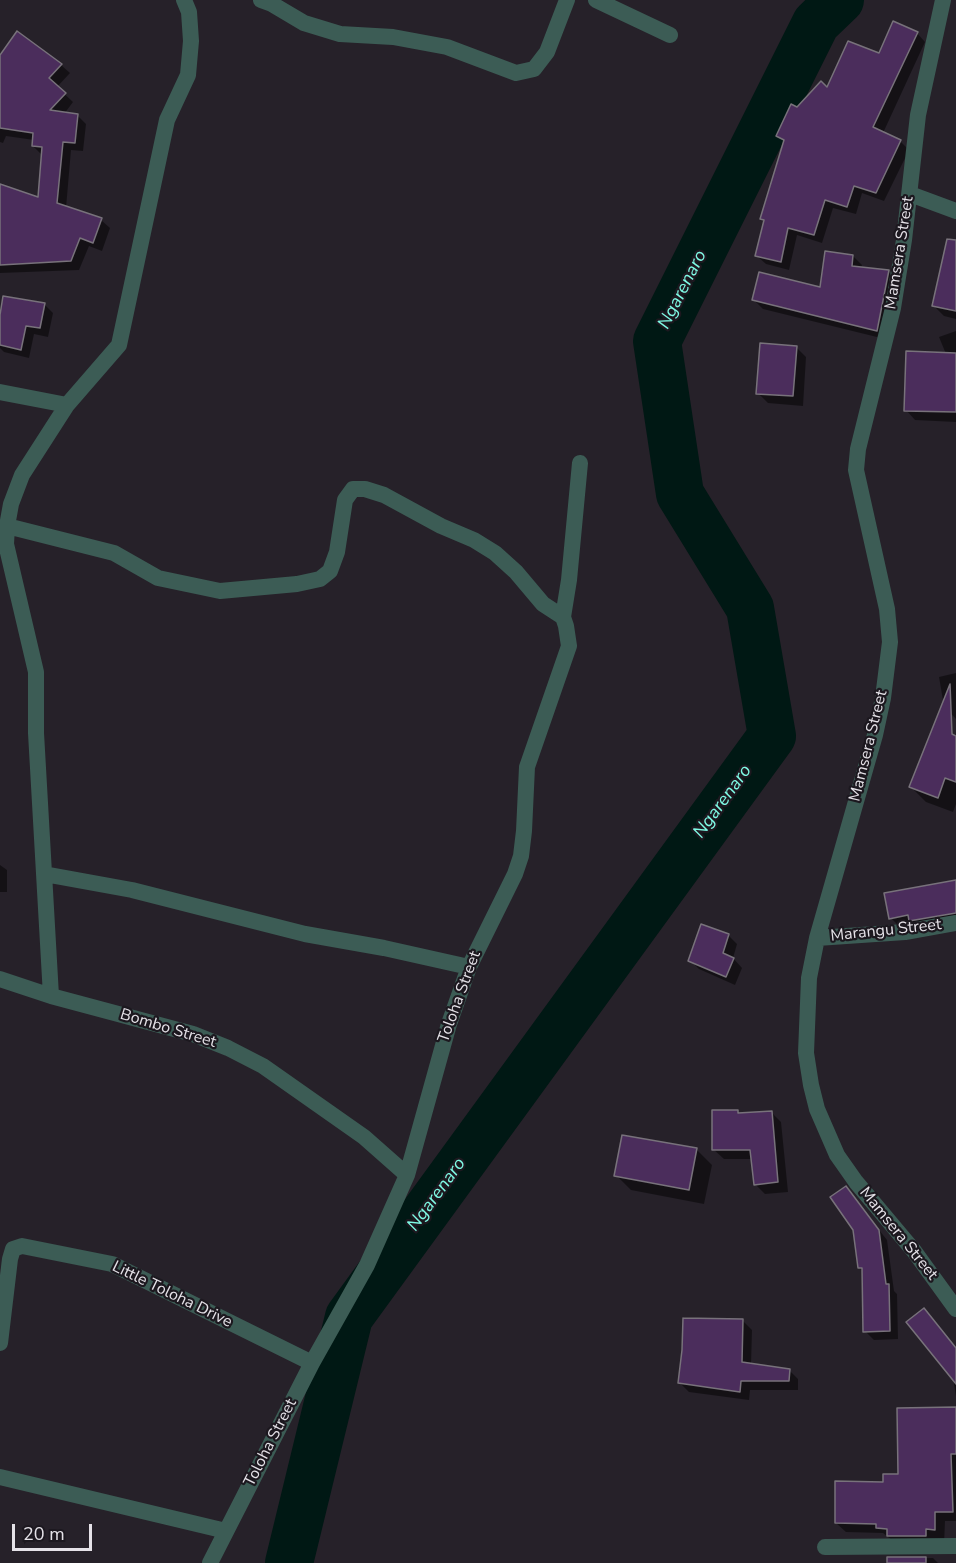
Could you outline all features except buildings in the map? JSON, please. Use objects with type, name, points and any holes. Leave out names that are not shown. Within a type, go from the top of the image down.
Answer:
[{"type":"street","points":[[51,996],[36,733],[36,672],[6,544],[7,526],[11,504],[21,475],[67,405],[119,345],[167,120],[188,75],[191,41],[189,12],[184,0]]},
{"type":"street","points":[[261,0],[272,3],[304,23],[340,34],[393,38],[447,47],[516,73],[534,69],[547,52],[567,0]]},
{"type":"street","points":[[596,0],[670,35]]},
{"type":"street","name":"Mamsera Street","points":[[943,0],[918,115],[910,194],[893,308],[866,413],[856,471],[886,609],[890,642],[884,698],[816,938],[809,978],[806,1053],[817,1108],[837,1155],[855,1182],[914,1251],[956,1309]]},
{"type":"street","points":[[910,194],[956,211]]},
{"type":"street","points":[[0,392],[67,405]]},
{"type":"street","name":"Toloha Street","points":[[210,1563],[312,1362],[367,1265],[407,1175],[449,1024],[469,967],[515,874],[520,856],[527,767],[569,646],[564,617],[580,463]]},
{"type":"street","points":[[7,526],[114,552],[158,578],[220,591],[297,584],[320,579],[330,571],[338,552],[345,500],[353,489],[365,489],[384,495],[495,553],[516,572],[543,604],[564,617]]},
{"type":"street","points":[[44,874],[132,890],[305,934],[384,948],[469,967]]},
{"type":"street","name":"Marangu Street","points":[[816,938],[896,933],[956,922]]},
{"type":"street","name":"Bombo Street","points":[[0,979],[51,996],[194,1034],[228,1048],[263,1066],[364,1137],[407,1175]]},
{"type":"street","name":"Little Toloha Drive","points":[[0,1343],[10,1259],[13,1249],[22,1246],[112,1264],[312,1362]]},
{"type":"street","points":[[0,1477],[226,1531]]},
{"type":"street","points":[[825,1547],[956,1546]]},
{"type":"waterway","name":"Ngarenaro","points":[[289,1563],[349,1317],[772,736],[750,608],[680,494],[657,341],[816,23],[840,0]]}]
